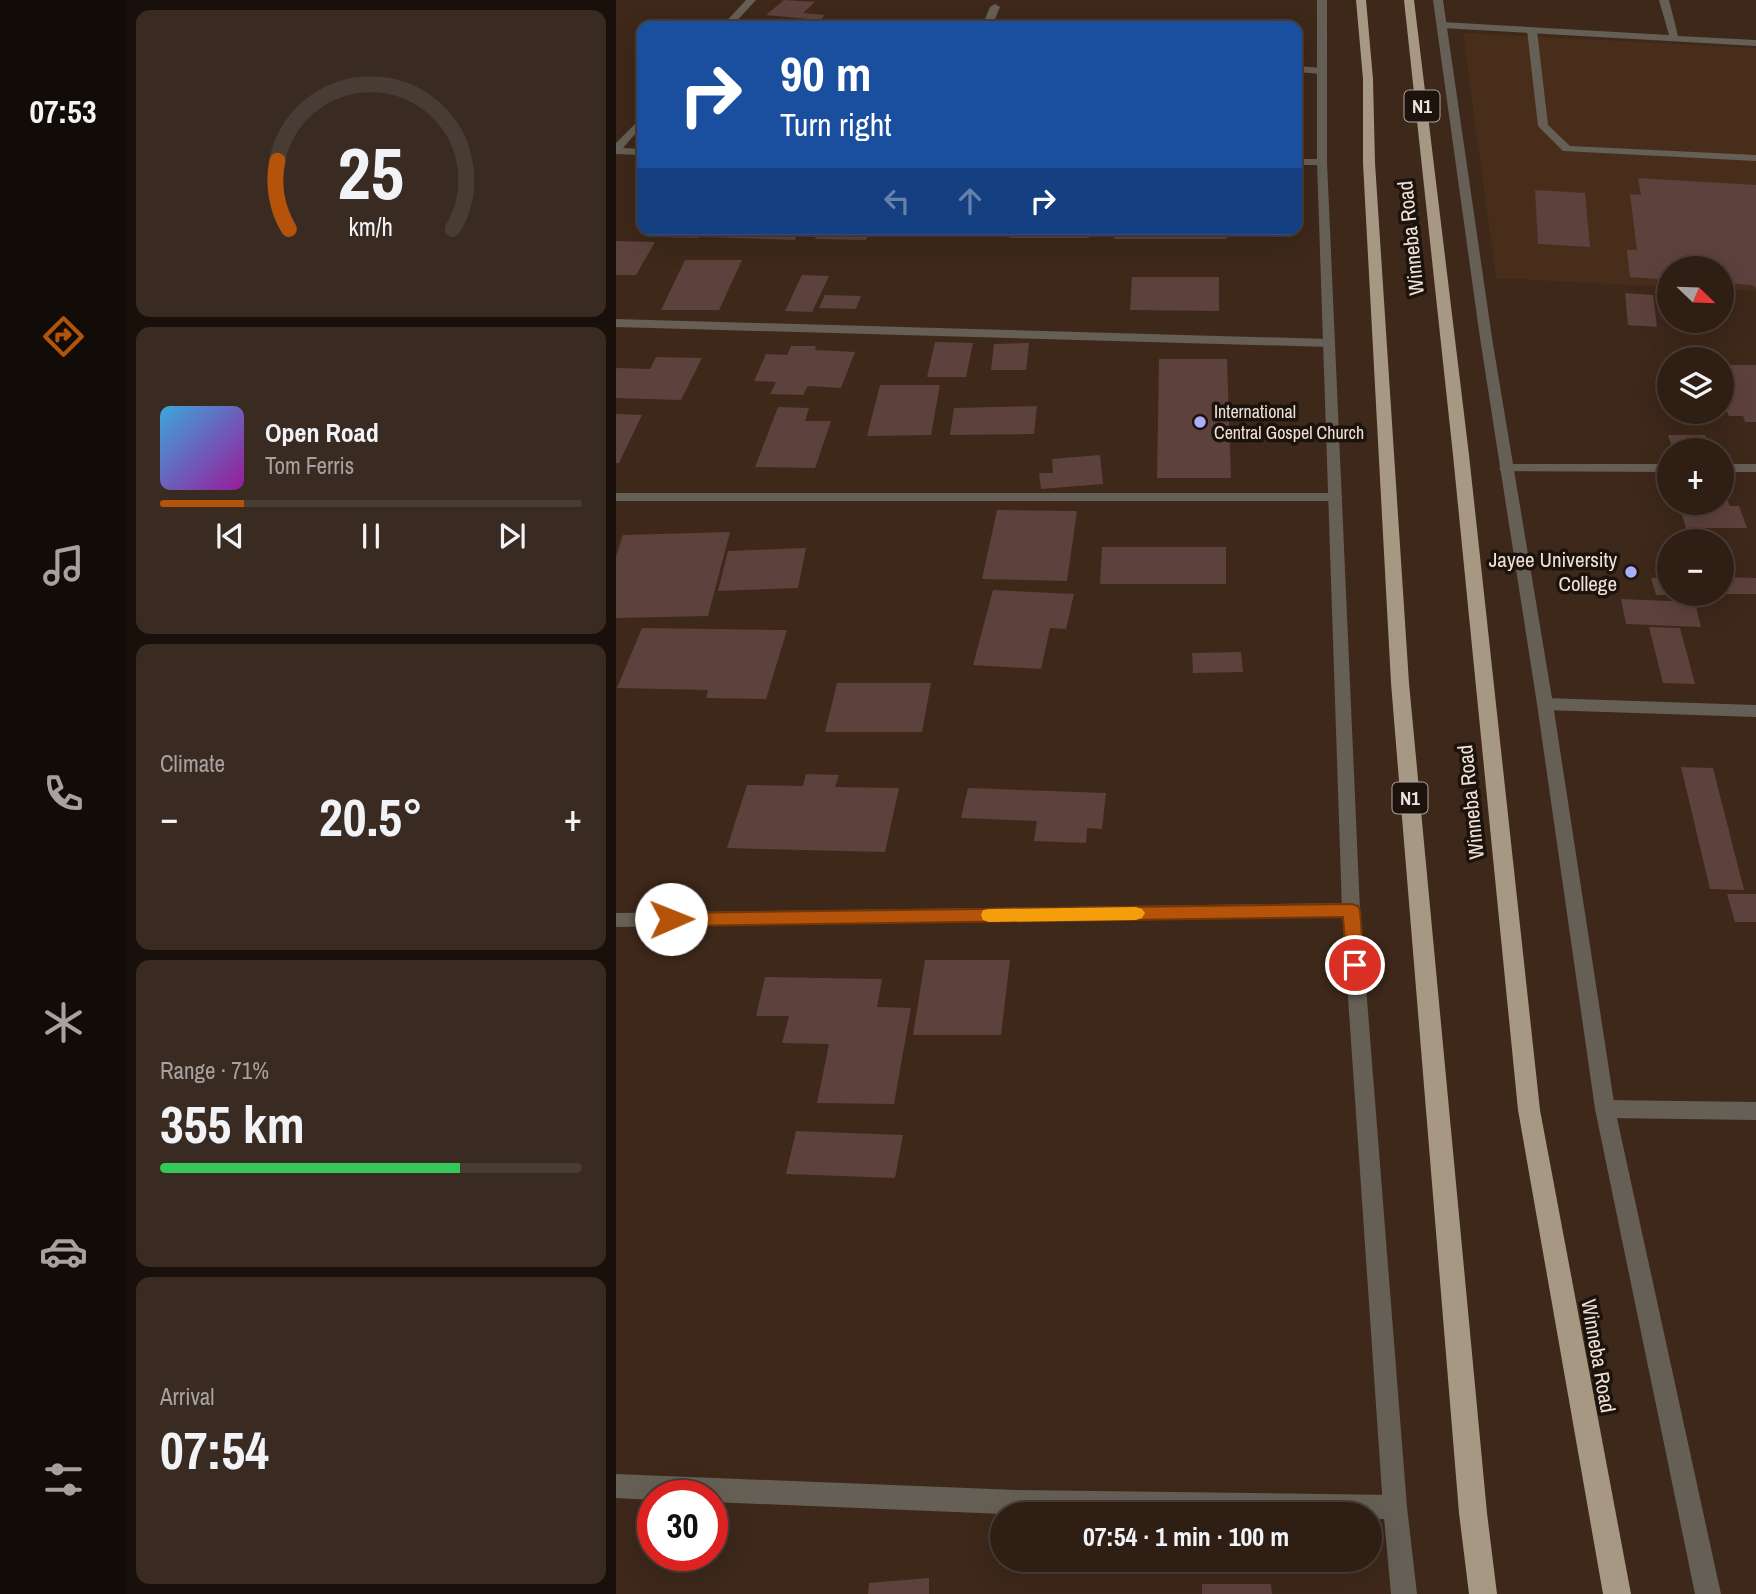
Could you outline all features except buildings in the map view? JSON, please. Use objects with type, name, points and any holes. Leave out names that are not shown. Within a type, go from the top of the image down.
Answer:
[{"type":"highway","name":"Winneba Road","points":[[1361,0],[1368,79],[1369,163],[1400,683],[1473,1513],[1483,1594]]},
{"type":"highway","name":"Winneba Road","points":[[1409,0],[1459,442],[1529,1110],[1617,1594]]},
{"type":"street","points":[[732,21],[751,0]]},
{"type":"street","points":[[1322,0],[1322,162],[1352,910],[1395,1507],[1404,1594]]},
{"type":"street","points":[[1438,0],[1506,468],[1545,704],[1605,1109],[1708,1594]]},
{"type":"street","points":[[1664,0],[1674,38]]},
{"type":"street","points":[[989,21],[995,7]]},
{"type":"street","points":[[1443,25],[1756,43]]},
{"type":"street","points":[[1532,30],[1543,126],[1567,149],[1756,158]]},
{"type":"street","points":[[1302,69],[1322,71]]},
{"type":"street","points":[[616,150],[637,126]]},
{"type":"street","points":[[616,150],[637,152]]},
{"type":"street","points":[[1302,162],[1322,162]]},
{"type":"street","points":[[616,323],[1329,343]]},
{"type":"street","points":[[1506,468],[1657,468]]},
{"type":"street","points":[[1734,468],[1756,468]]},
{"type":"street","points":[[616,497],[1336,497]]},
{"type":"street","points":[[1545,704],[1756,711]]},
{"type":"street","points":[[616,920],[1352,910]]},
{"type":"street","points":[[1605,1109],[1756,1111]]},
{"type":"street","points":[[616,1486],[1017,1502],[1395,1507]]},
{"type":"shaded area","points":[[1463,33],[1756,48],[1756,291],[1734,290],[1734,256],[1657,256],[1657,286],[1496,278]]},
{"type":"slow traffic","points":[[989,915],[1136,913]]},
{"type":"place","name":"International Central Gospel Church","points":[[1200,422]]},
{"type":"place","name":"Jayee University College","points":[[1631,572]]},
{"type":"route","points":[[671,919],[1352,910],[1355,965]]}]
